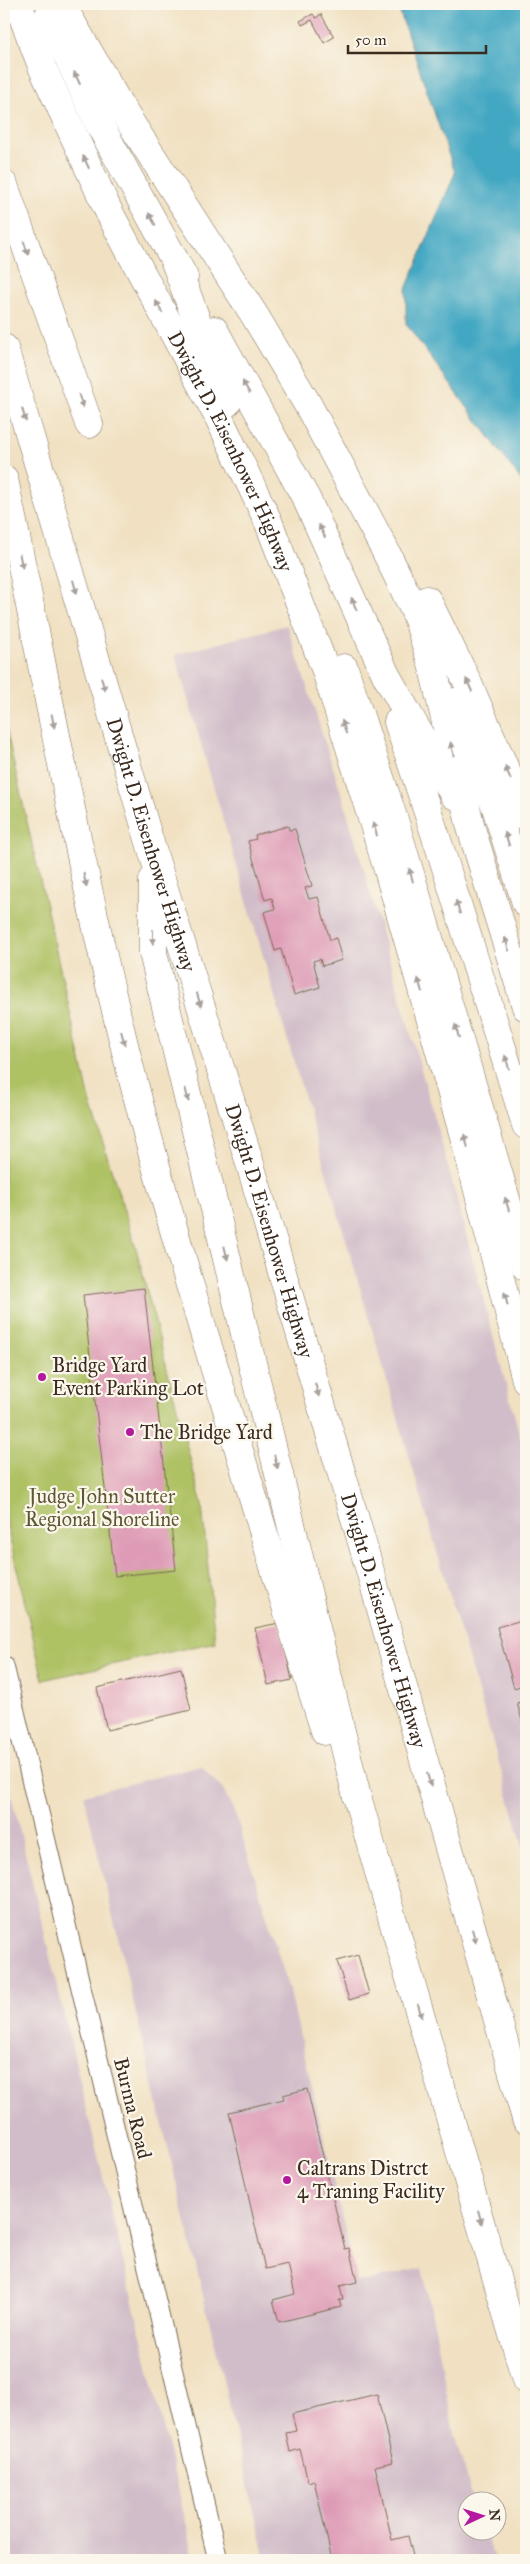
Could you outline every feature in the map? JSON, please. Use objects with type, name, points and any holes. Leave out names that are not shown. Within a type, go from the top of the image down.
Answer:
[{"type":"highway","name":"Dwight D. Eisenhower Highway","points":[[18,4],[43,70],[109,212],[220,420],[268,521],[326,671],[383,853],[462,1128],[526,1380]]},
{"type":"highway","name":"Dwight D. Eisenhower Highway","points":[[44,4],[98,122],[291,468],[342,575],[366,634],[442,856],[526,1126]]},
{"type":"highway","name":"Dwight D. Eisenhower Highway","points":[[61,4],[121,108],[255,316],[304,397],[360,501],[416,614],[432,664],[477,847],[526,1007]]},
{"type":"highway","points":[[77,4],[119,76],[238,261],[321,401],[448,642],[526,816]]},
{"type":"highway","points":[[4,185],[89,424]]},
{"type":"highway","name":"Dwight D. Eisenhower Highway","points":[[175,262],[222,391],[314,588],[355,700],[406,858],[526,1267]]},
{"type":"highway","name":"Dwight D. Eisenhower Highway","points":[[4,349],[153,853],[248,1156],[359,1530],[526,2119]]},
{"type":"highway","points":[[4,349],[4,390]]},
{"type":"highway","points":[[4,479],[38,639],[72,822],[115,1009],[166,1204],[297,1644],[338,1772],[406,1964]]},
{"type":"highway","points":[[416,614],[485,777],[526,903]]},
{"type":"highway","name":"Dwight D. Eisenhower Highway","points":[[366,634],[386,675],[458,803],[477,847]]},
{"type":"highway","points":[[153,853],[153,953],[356,1793],[526,2380]]},
{"type":"street","name":"Burma Road","points":[[4,1666],[218,2560]]},
{"type":"shaded area","points":[[287,625],[343,798],[435,1118],[526,1459],[526,1856],[175,655]]},
{"type":"shaded area","points":[[4,1765],[195,2560],[4,2560]]},
{"type":"shaded area","points":[[201,1766],[224,1791],[235,1813],[290,1992],[357,2283],[422,2268],[454,2434],[471,2492],[458,2492],[458,2542],[489,2542],[495,2560],[266,2560],[84,1795]]},
{"type":"green space","name":"Judge John Sutter Regional Shoreline","points":[[4,720],[90,1101],[137,1252],[202,1505],[215,1642],[43,1680],[4,1514]]},
{"type":"water","points":[[397,4],[526,4],[526,487],[406,324],[406,289],[455,173]]},
{"type":"building","points":[[313,14],[316,18],[321,14],[334,37],[324,43],[312,20],[302,25],[300,21]]},
{"type":"building","points":[[288,826],[289,830],[295,829],[312,886],[305,888],[309,899],[318,897],[330,940],[336,938],[342,960],[322,966],[320,959],[313,961],[320,987],[294,995],[281,949],[275,951],[264,912],[275,909],[272,898],[265,900],[248,841],[256,839],[255,835]]},
{"type":"building","name":"The Bridge Yard","points":[[144,1288],[176,1570],[115,1576],[83,1295]]},
{"type":"building","points":[[526,1619],[526,1684],[514,1688],[497,1627]]},
{"type":"building","points":[[279,1623],[292,1680],[268,1685],[255,1628]]},
{"type":"building","points":[[181,1668],[191,1710],[107,1730],[97,1688]]},
{"type":"building","points":[[526,1700],[526,1734],[517,1703]]},
{"type":"building","points":[[358,1955],[369,1994],[349,2000],[337,1961]]},
{"type":"building","name":"Caltrans Distrct 4 Traning Facility","points":[[307,2089],[345,2249],[349,2248],[357,2282],[340,2286],[343,2300],[339,2300],[341,2307],[279,2322],[273,2300],[295,2294],[288,2264],[265,2269],[229,2112],[284,2099],[283,2095]]},
{"type":"building","points":[[377,2394],[393,2462],[375,2466],[392,2540],[408,2536],[414,2560],[332,2560],[314,2480],[308,2482],[300,2449],[290,2452],[286,2433],[296,2431],[292,2414]]},
{"type":"place","name":"Bridge Yard Event Parking Lot","points":[[42,1377]]},
{"type":"place","name":"The Bridge Yard","points":[[130,1432]]},
{"type":"place","name":"Caltrans Distrct 4 Traning Facility","points":[[287,2180]]}]
